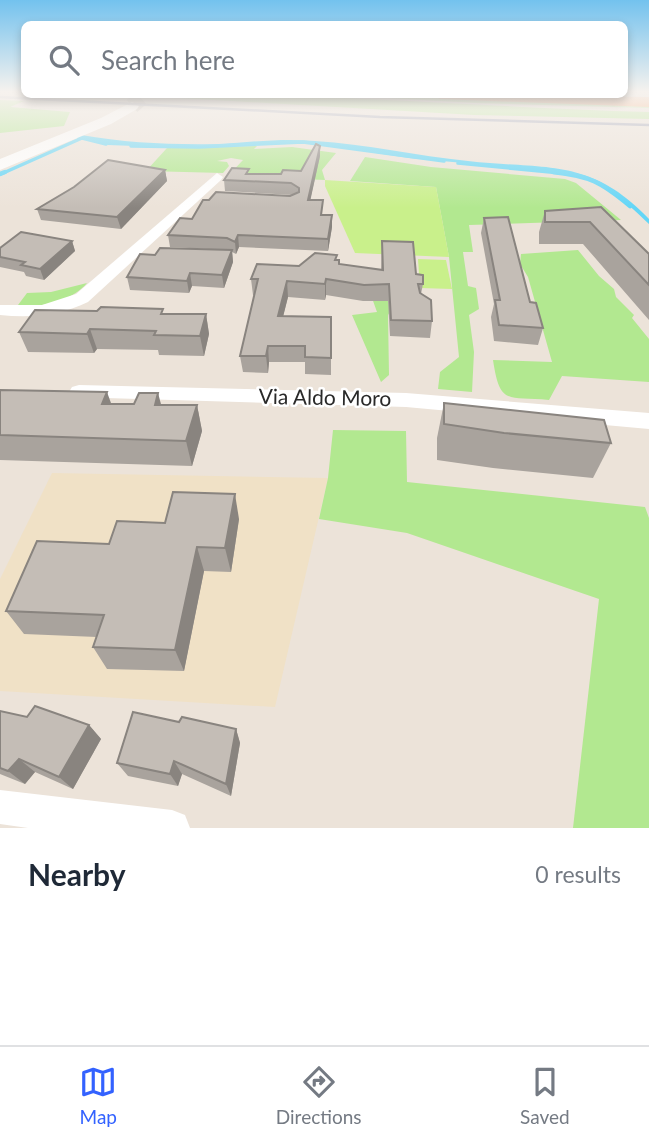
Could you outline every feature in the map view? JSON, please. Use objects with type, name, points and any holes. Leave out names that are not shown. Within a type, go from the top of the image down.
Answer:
[{"type":"street","points":[[0,165],[83,131]]},
{"type":"street","points":[[0,310],[28,312],[72,304],[203,197],[217,177]]},
{"type":"street","points":[[134,252],[160,254]]},
{"type":"street","name":"Via Aldo Moro","points":[[54,391],[406,400],[649,421]]},
{"type":"street","points":[[0,807],[172,828]]},
{"type":"shaded area","points":[[52,473],[328,478],[275,707],[0,691],[0,579]]},
{"type":"green space","points":[[257,146],[254,149],[292,147],[336,153],[322,170],[325,180],[228,176],[243,160],[231,158],[217,161],[227,162],[229,166],[223,173],[146,171],[167,148]]},
{"type":"green space","points":[[365,157],[431,167],[565,179],[576,183],[621,220],[469,225],[473,252],[463,252],[468,286],[476,288],[479,309],[469,315],[474,352],[472,392],[438,389],[440,372],[459,357],[449,257],[436,187],[350,181]]},
{"type":"green space","points":[[325,180],[436,187],[449,257],[355,253],[325,186]]},
{"type":"green space","points":[[578,250],[599,276],[614,289],[616,297],[634,315],[632,318],[649,339],[649,382],[562,376],[549,400],[508,396],[499,385],[493,360],[552,362],[528,277],[520,264],[521,254]]},
{"type":"green space","points":[[418,259],[446,260],[452,289],[420,288]]},
{"type":"green space","points":[[87,283],[73,295],[55,302],[36,306],[18,305],[27,293],[51,292]]},
{"type":"green space","points":[[372,298],[398,298],[388,315],[389,375],[381,382],[352,315],[377,312]]},
{"type":"green space","points":[[333,430],[406,431],[407,482],[645,507],[649,518],[649,828],[573,828],[599,599],[407,533],[319,519],[328,478]]},
{"type":"water","points":[[81,135],[167,144],[315,141],[449,159],[565,170],[607,185],[649,219],[649,224],[599,184],[562,172],[409,158],[303,142],[163,147],[108,145],[78,137]]},
{"type":"building","points":[[316,144],[320,146],[308,200],[323,200],[321,215],[332,215],[328,239],[238,235],[235,242],[227,238],[168,235],[180,218],[192,219],[203,200],[209,200],[216,192],[290,196],[299,192],[299,188],[291,183],[224,180],[232,168],[249,169],[246,174],[301,171]]},
{"type":"building","points":[[108,160],[165,170],[117,217],[37,209],[74,187]]},
{"type":"building","points":[[601,207],[649,254],[649,285],[590,222],[545,222],[545,211]]},
{"type":"building","points":[[508,217],[530,302],[536,303],[543,328],[499,325],[495,300],[500,300],[484,218]]},
{"type":"building","points":[[21,232],[72,241],[40,269],[21,265],[25,262],[0,257],[0,248]]},
{"type":"building","points":[[382,241],[413,242],[416,274],[423,275],[423,284],[418,284],[420,293],[431,300],[432,321],[391,320],[389,284],[364,285],[326,279],[325,284],[287,281],[278,316],[331,317],[331,358],[305,357],[305,346],[268,346],[266,356],[240,356],[258,279],[251,279],[257,264],[299,266],[315,253],[337,255],[335,260],[339,260],[339,264],[383,270]]},
{"type":"building","points":[[160,248],[232,250],[222,275],[190,273],[187,281],[127,277],[140,254],[155,255]]},
{"type":"building","points":[[101,307],[163,309],[161,314],[206,314],[200,336],[154,335],[156,331],[90,329],[87,334],[19,332],[35,310],[97,311]]},
{"type":"building","points":[[0,390],[107,392],[102,404],[134,404],[139,393],[158,393],[155,405],[197,405],[186,441],[0,435]]},
{"type":"building","points":[[444,403],[604,420],[611,443],[504,433],[444,424]]},
{"type":"building","points":[[173,492],[235,494],[225,548],[197,547],[175,650],[93,647],[104,615],[6,611],[37,541],[109,544],[117,521],[165,523]]},
{"type":"building","points":[[35,706],[89,725],[59,777],[19,759],[8,771],[0,768],[0,711],[27,717]]},
{"type":"building","points":[[133,712],[179,722],[182,717],[236,729],[226,784],[174,761],[170,774],[117,763]]},
{"type":"waterway","points":[[78,137],[82,138]]},
{"type":"waterway","points":[[1,174],[82,138]]},
{"type":"waterway","points":[[82,138],[106,144]]},
{"type":"waterway","points":[[131,146],[199,147],[303,142],[444,161]]},
{"type":"waterway","points":[[458,163],[557,173]]},
{"type":"waterway","points":[[0,174],[5,172]]},
{"type":"waterway","points":[[557,173],[571,174]]},
{"type":"waterway","points":[[557,173],[594,182],[630,206]]}]
